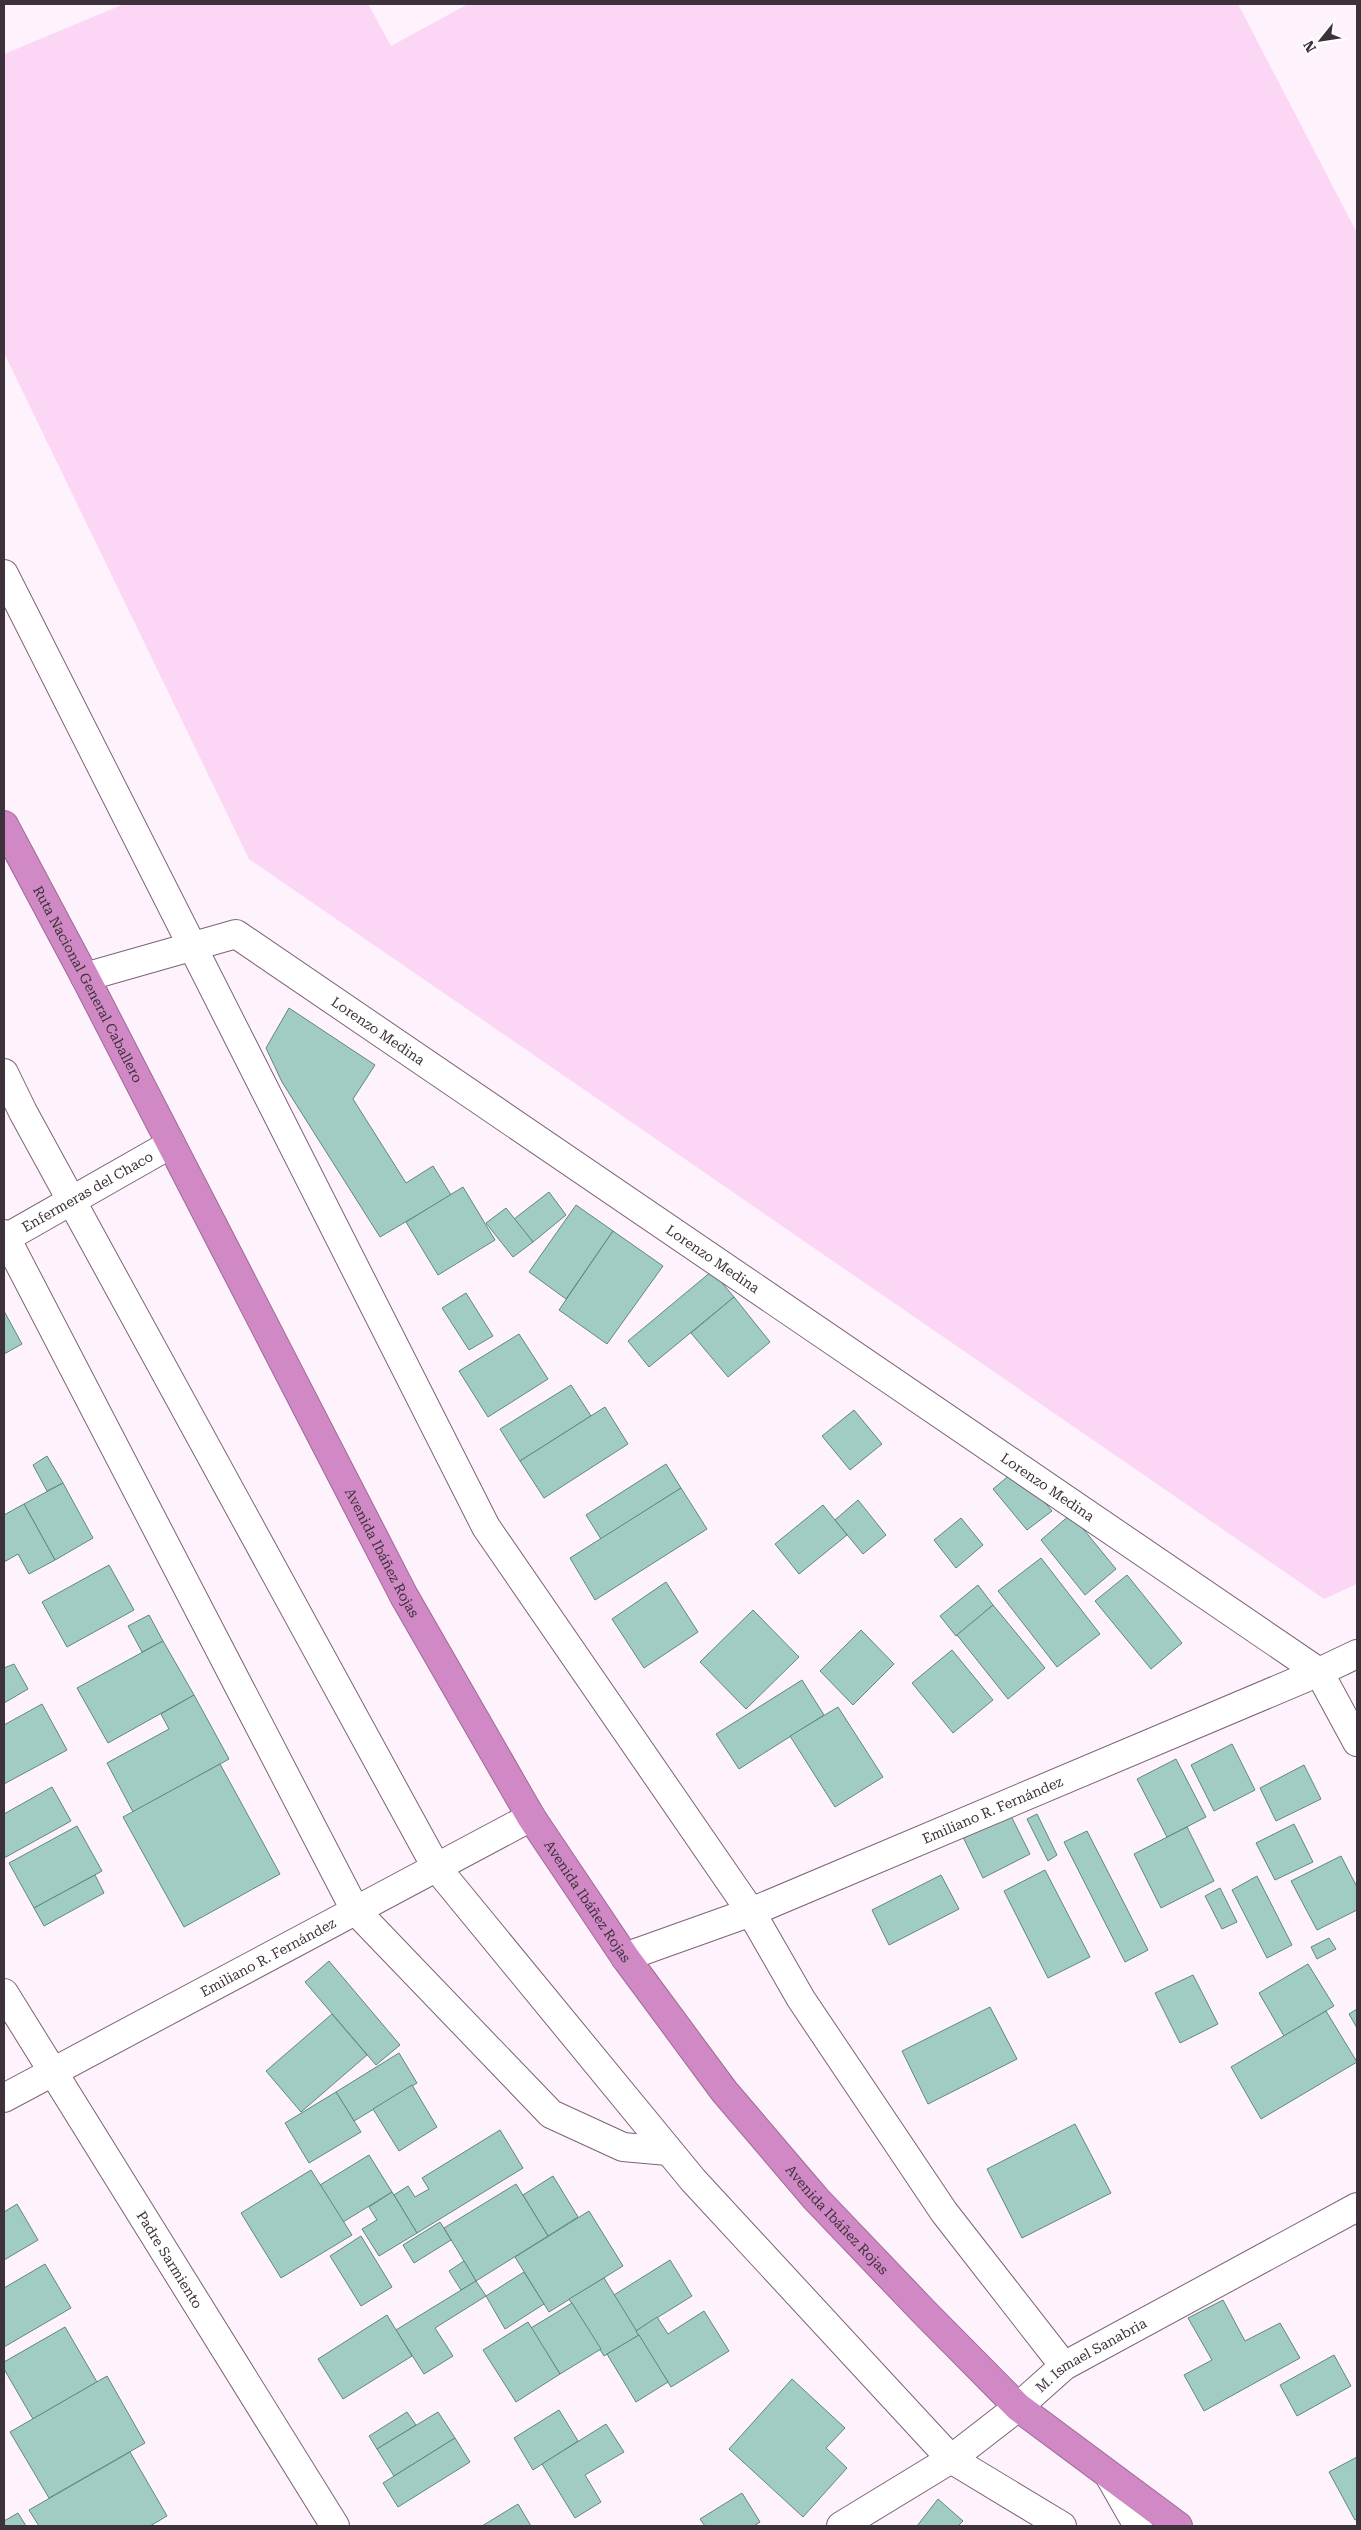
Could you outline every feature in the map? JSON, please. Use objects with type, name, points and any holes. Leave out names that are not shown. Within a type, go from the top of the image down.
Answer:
[{"type":"highway","name":"Ruta Nacional General Caballero","points":[[4,825],[85,976],[171,1144]]},
{"type":"highway","name":"Avenida Ibáñez Rojas","points":[[171,1144],[404,1596],[531,1817],[625,1957],[724,2092],[816,2199],[1018,2407],[1178,2526]]},
{"type":"street","points":[[4,574],[486,1526],[750,1912],[800,1999],[944,2212],[1064,2366]]},
{"type":"street","name":"Lorenzo Medina","points":[[85,976],[236,934],[1319,1672]]},
{"type":"street","points":[[4,1073],[436,1867],[700,2188],[951,2459],[1062,2526]]},
{"type":"street","name":"Enfermeras del Chaco","points":[[5,1237],[171,1144]]},
{"type":"street","points":[[5,1237],[355,1910],[551,2114],[623,2147],[668,2151]]},
{"type":"street","name":"Emiliano R. Fernández","points":[[625,1957],[750,1912],[1319,1672],[1357,1654]]},
{"type":"street","points":[[1319,1672],[1357,1742]]},
{"type":"street","name":"Emiliano R. Fernández","points":[[4,2098],[51,2071],[531,1817]]},
{"type":"street","name":"Padre Sarmiento","points":[[4,1994],[335,2526]]},
{"type":"street","name":"M. Ismael Sanabria","points":[[841,2526],[951,2459],[1018,2407],[1064,2366],[1357,2207]]},
{"type":"street","points":[[1110,2477],[1138,2526]]},
{"type":"shaded area","points":[[124,4],[368,4],[391,46],[468,4],[1238,4],[1357,233],[1357,1584],[1324,1599],[249,859],[4,353],[4,54]]},
{"type":"building","points":[[289,1008],[375,1065],[353,1099],[406,1183],[433,1166],[451,1195],[380,1237],[282,1082],[266,1048]]},
{"type":"building","points":[[463,1187],[495,1240],[438,1275],[406,1222]]},
{"type":"building","points":[[549,1192],[566,1215],[533,1242],[514,1219]]},
{"type":"building","points":[[576,1205],[613,1231],[566,1299],[529,1272]]},
{"type":"building","points":[[506,1208],[533,1242],[513,1257],[486,1223]]},
{"type":"building","points":[[613,1231],[663,1266],[607,1344],[559,1310]]},
{"type":"building","points":[[712,1271],[734,1297],[649,1367],[628,1341]]},
{"type":"building","points":[[466,1293],[493,1336],[469,1350],[442,1308]]},
{"type":"building","points":[[734,1297],[770,1342],[728,1377],[691,1333]]},
{"type":"building","points":[[4,1311],[22,1344],[4,1354]]},
{"type":"building","points":[[519,1334],[548,1379],[488,1417],[459,1371]]},
{"type":"building","points":[[571,1385],[591,1416],[520,1461],[500,1429]]},
{"type":"building","points":[[605,1407],[628,1444],[544,1498],[520,1461]]},
{"type":"building","points":[[854,1410],[882,1444],[850,1470],[822,1436]]},
{"type":"building","points":[[47,1456],[63,1483],[47,1491],[33,1465]]},
{"type":"building","points":[[666,1464],[681,1488],[601,1539],[586,1515]]},
{"type":"building","points":[[1017,1469],[1052,1511],[1027,1530],[993,1489]]},
{"type":"building","points":[[63,1483],[93,1538],[55,1560],[24,1504]]},
{"type":"building","points":[[681,1488],[707,1529],[595,1600],[570,1558]]},
{"type":"building","points":[[858,1500],[886,1535],[863,1554],[835,1520]]},
{"type":"building","points":[[24,1504],[55,1560],[29,1574],[18,1554],[4,1562],[4,1515]]},
{"type":"building","points":[[823,1505],[847,1535],[799,1574],[775,1544]]},
{"type":"building","points":[[1071,1514],[1116,1569],[1085,1595],[1041,1540]]},
{"type":"building","points":[[961,1518],[983,1545],[956,1568],[934,1540]]},
{"type":"building","points":[[1041,1558],[1100,1634],[1057,1667],[998,1591]]},
{"type":"building","points":[[109,1565],[134,1610],[67,1647],[42,1602]]},
{"type":"building","points":[[1127,1575],[1182,1643],[1151,1669],[1095,1601]]},
{"type":"building","points":[[666,1582],[698,1632],[644,1668],[612,1619]]},
{"type":"building","points":[[978,1585],[993,1605],[956,1636],[940,1616]]},
{"type":"building","points":[[993,1605],[1045,1668],[1008,1699],[957,1635]]},
{"type":"building","points":[[753,1610],[799,1657],[746,1709],[700,1662]]},
{"type":"building","points":[[149,1615],[163,1641],[142,1652],[128,1626]]},
{"type":"building","points":[[861,1630],[894,1664],[853,1705],[820,1671]]},
{"type":"building","points":[[163,1641],[194,1695],[108,1743],[77,1688]]},
{"type":"building","points":[[952,1650],[993,1700],[953,1733],[912,1683]]},
{"type":"building","points":[[14,1664],[28,1689],[4,1703],[4,1668]]},
{"type":"building","points":[[802,1680],[824,1715],[739,1769],[716,1734]]},
{"type":"building","points":[[194,1695],[229,1759],[133,1812],[107,1763],[169,1729],[161,1714]]},
{"type":"building","points":[[42,1704],[67,1750],[4,1784],[4,1725]]},
{"type":"building","points":[[838,1707],[883,1777],[835,1807],[790,1736]]},
{"type":"building","points":[[1232,1744],[1255,1790],[1214,1811],[1191,1765]]},
{"type":"building","points":[[1176,1759],[1206,1817],[1167,1837],[1137,1779]]},
{"type":"building","points":[[220,1764],[280,1874],[184,1927],[123,1817]]},
{"type":"building","points":[[1304,1765],[1321,1799],[1276,1821],[1260,1788]]},
{"type":"building","points":[[52,1787],[71,1821],[4,1858],[4,1814]]},
{"type":"building","points":[[1008,1810],[1030,1854],[983,1878],[961,1833]]},
{"type":"building","points":[[1037,1814],[1057,1855],[1048,1861],[1027,1819]]},
{"type":"building","points":[[1294,1824],[1313,1862],[1275,1880],[1256,1843]]},
{"type":"building","points":[[77,1826],[102,1871],[34,1908],[9,1863]]},
{"type":"building","points":[[1187,1827],[1214,1881],[1161,1908],[1134,1854]]},
{"type":"building","points":[[1087,1831],[1148,1950],[1125,1962],[1064,1842]]},
{"type":"building","points":[[1341,1856],[1357,1887],[1357,1910],[1317,1930],[1291,1881]]},
{"type":"building","points":[[1045,1870],[1090,1957],[1048,1978],[1004,1891]]},
{"type":"building","points":[[95,1875],[104,1893],[44,1926],[34,1908]]},
{"type":"building","points":[[941,1875],[959,1909],[889,1945],[872,1910]]},
{"type":"building","points":[[1257,1876],[1292,1945],[1267,1958],[1232,1890]]},
{"type":"building","points":[[1220,1888],[1237,1922],[1222,1929],[1205,1896]]},
{"type":"building","points":[[1329,1938],[1336,1949],[1317,1959],[1311,1947]]},
{"type":"building","points":[[329,1961],[400,2045],[376,2065],[305,1982]]},
{"type":"building","points":[[1308,1964],[1334,2006],[1284,2036],[1259,1993]]},
{"type":"building","points":[[1193,1975],[1218,2024],[1180,2043],[1155,1993]]},
{"type":"building","points":[[990,2007],[1017,2059],[928,2104],[902,2051]]},
{"type":"building","points":[[1357,2009],[1357,2028],[1349,2014]]},
{"type":"building","points":[[1326,2011],[1357,2062],[1261,2119],[1231,2067]]},
{"type":"building","points":[[332,2014],[367,2055],[301,2112],[266,2071]]},
{"type":"building","points":[[399,2053],[417,2083],[354,2121],[336,2092]]},
{"type":"building","points":[[412,2085],[437,2127],[399,2151],[373,2109]]},
{"type":"building","points":[[336,2092],[361,2132],[309,2163],[285,2123]]},
{"type":"building","points":[[1075,2124],[1111,2193],[1022,2238],[987,2169]]},
{"type":"building","points":[[500,2130],[523,2168],[417,2233],[394,2195],[408,2186],[415,2197],[429,2189],[422,2178]]},
{"type":"building","points":[[369,2155],[392,2192],[343,2222],[320,2185]]},
{"type":"building","points":[[311,2170],[352,2235],[281,2278],[241,2213]]},
{"type":"building","points":[[553,2176],[578,2217],[548,2236],[523,2195]]},
{"type":"building","points":[[516,2184],[548,2236],[476,2281],[444,2228]]},
{"type":"building","points":[[392,2192],[417,2233],[379,2256],[362,2229],[377,2220],[369,2207]]},
{"type":"building","points":[[17,2204],[38,2240],[4,2260],[4,2212]]},
{"type":"building","points":[[589,2211],[623,2266],[549,2312],[515,2257]]},
{"type":"building","points":[[440,2222],[451,2240],[414,2263],[403,2245]]},
{"type":"building","points":[[361,2236],[392,2287],[361,2306],[330,2256]]},
{"type":"building","points":[[670,2260],[692,2296],[636,2331],[614,2295]]},
{"type":"building","points":[[464,2261],[476,2281],[461,2290],[449,2271]]},
{"type":"building","points":[[45,2264],[71,2308],[4,2347],[4,2288]]},
{"type":"building","points":[[524,2272],[544,2304],[505,2329],[486,2296]]},
{"type":"building","points":[[604,2278],[639,2335],[604,2356],[569,2299]]},
{"type":"building","points":[[476,2281],[486,2296],[435,2328],[453,2356],[424,2374],[396,2330]]},
{"type":"building","points":[[1223,2300],[1245,2341],[1280,2323],[1300,2358],[1204,2411],[1184,2375],[1212,2360],[1188,2318]]},
{"type":"building","points":[[572,2303],[601,2349],[560,2374],[531,2328]]},
{"type":"building","points":[[704,2311],[729,2351],[671,2387],[636,2331],[657,2317],[668,2334]]},
{"type":"building","points":[[387,2315],[412,2356],[343,2399],[318,2359]]},
{"type":"building","points":[[528,2322],[560,2374],[516,2402],[483,2350]]},
{"type":"building","points":[[65,2327],[97,2382],[33,2419],[4,2369],[4,2362]]},
{"type":"building","points":[[639,2335],[668,2382],[636,2402],[607,2354]]},
{"type":"building","points":[[1334,2355],[1351,2386],[1297,2416],[1280,2385]]},
{"type":"building","points":[[107,2376],[145,2443],[49,2498],[10,2432]]},
{"type":"building","points":[[792,2379],[845,2428],[826,2448],[847,2468],[803,2517],[729,2449]]},
{"type":"building","points":[[559,2410],[578,2441],[533,2470],[514,2438]]},
{"type":"building","points":[[407,2412],[416,2425],[377,2449],[369,2436]]},
{"type":"building","points":[[438,2412],[455,2438],[394,2476],[377,2449]]},
{"type":"building","points":[[606,2424],[624,2452],[585,2475],[601,2502],[575,2518],[542,2464]]},
{"type":"building","points":[[455,2438],[470,2462],[398,2507],[383,2483]]},
{"type":"building","points":[[130,2452],[167,2516],[150,2526],[39,2526],[29,2510]]},
{"type":"building","points":[[1357,2457],[1357,2519],[1355,2520],[1329,2472]]},
{"type":"building","points":[[742,2493],[760,2522],[754,2526],[705,2526],[700,2519]]},
{"type":"building","points":[[938,2499],[963,2521],[958,2526],[917,2526]]},
{"type":"building","points":[[518,2504],[531,2526],[482,2526]]},
{"type":"building","points":[[18,2513],[26,2526],[4,2526],[4,2521]]}]
